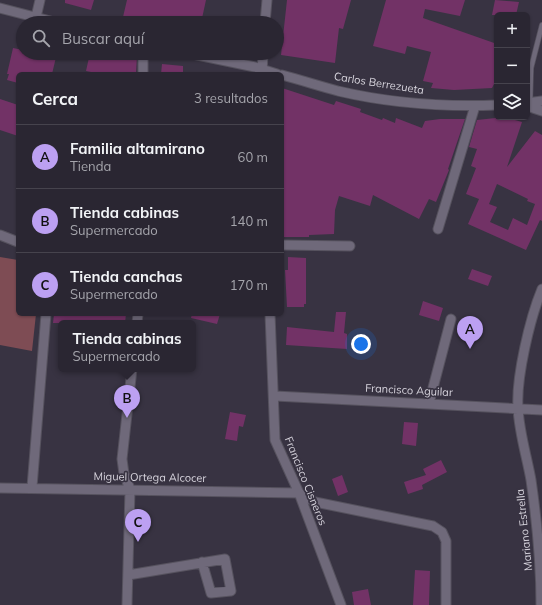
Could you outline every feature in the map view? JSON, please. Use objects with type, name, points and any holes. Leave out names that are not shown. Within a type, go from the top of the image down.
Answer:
[{"type":"street","points":[[36,16],[40,0]]},
{"type":"street","points":[[266,16],[267,0]]},
{"type":"street","points":[[0,8],[32,16]]},
{"type":"street","points":[[143,60],[143,72]]},
{"type":"street","points":[[215,60],[262,72],[263,60]]},
{"type":"street","name":"Carlos Berrezueta","points":[[284,76],[339,91],[403,102],[475,106],[494,105]]},
{"type":"street","points":[[530,104],[542,101]]},
{"type":"street","points":[[530,105],[542,111]]},
{"type":"street","points":[[438,229],[475,106]]},
{"type":"street","points":[[0,235],[16,241]]},
{"type":"street","points":[[284,245],[350,246]]},
{"type":"street","name":"Mariano Estrella","points":[[541,605],[542,568],[531,481],[518,408],[520,374],[536,303],[542,289]]},
{"type":"street","points":[[32,487],[46,316]]},
{"type":"street","name":"Francisco Cisneros","points":[[270,316],[275,440],[298,493],[341,605]]},
{"type":"street","points":[[429,403],[451,319]]},
{"type":"street","points":[[128,605],[130,489],[124,474],[122,460],[132,372]]},
{"type":"street","name":"Francisco Aguilar","points":[[274,396],[542,410]]},
{"type":"street","name":"Miguel Ortega Alcocer","points":[[0,488],[32,487],[298,493]]},
{"type":"street","points":[[298,493],[315,502],[433,526],[442,532],[446,542],[446,605]]},
{"type":"street","points":[[128,575],[202,562]]},
{"type":"lane","points":[[530,86],[532,68],[542,25]]},
{"type":"shaded area","points":[[0,257],[16,260],[16,316],[36,316],[32,351],[0,345]]},
{"type":"building","points":[[65,0],[94,0],[91,10],[65,3]]},
{"type":"building","points":[[127,0],[206,0],[203,16],[123,16]]},
{"type":"building","points":[[287,0],[351,0],[343,29],[339,28],[335,63],[284,55],[284,28]]},
{"type":"building","points":[[386,0],[465,0],[460,16],[425,9],[423,18],[494,43],[494,84],[492,88],[454,90],[431,88],[433,83],[423,81],[431,52],[407,46],[405,54],[373,46]]},
{"type":"building","points":[[495,0],[519,2],[517,12],[494,12],[494,15],[492,15]]},
{"type":"building","points":[[13,48],[16,49],[16,60],[55,60],[52,72],[16,72],[16,82],[7,80],[9,74],[7,74]]},
{"type":"building","points":[[88,60],[137,60],[136,72],[86,71]]},
{"type":"building","points":[[162,64],[183,66],[183,72],[161,72]]},
{"type":"building","points":[[284,89],[334,105],[336,101],[361,109],[360,112],[382,120],[383,118],[395,123],[396,118],[422,128],[425,121],[440,119],[465,119],[448,169],[449,170],[436,202],[429,199],[419,219],[373,195],[370,206],[339,196],[335,210],[334,234],[309,235],[309,237],[284,237]]},
{"type":"building","points":[[0,99],[16,104],[16,135],[0,130]]},
{"type":"building","points":[[494,118],[494,120],[515,120],[522,122],[507,167],[535,131],[542,135],[542,221],[540,220],[526,250],[468,224],[479,199],[466,194],[476,168],[471,166],[477,149],[469,147],[477,120]],"holes":[[[497,184],[528,199],[527,201],[535,204],[527,225],[513,218],[508,230],[490,222],[497,207],[489,204]]]},
{"type":"building","points":[[288,257],[306,258],[306,304],[304,304],[304,307],[287,307],[285,270],[288,270]]},
{"type":"building","points":[[472,269],[492,276],[488,286],[468,279]]},
{"type":"building","points":[[423,301],[443,308],[439,321],[419,315]]},
{"type":"building","points":[[336,312],[346,312],[344,333],[347,334],[347,349],[286,345],[287,327],[334,332]]},
{"type":"building","points":[[54,316],[126,316],[125,320],[58,320],[58,323],[53,323]]},
{"type":"building","points":[[192,316],[219,316],[217,324],[191,318]]},
{"type":"building","points":[[230,412],[246,415],[243,427],[239,426],[237,441],[225,439]]},
{"type":"building","points":[[404,422],[418,423],[416,446],[402,444]]},
{"type":"building","points":[[441,460],[447,472],[422,485],[423,489],[408,494],[404,482],[426,475],[423,469]]},
{"type":"building","points":[[342,475],[348,492],[338,496],[332,479]]},
{"type":"building","points":[[415,570],[430,571],[429,605],[413,605]]},
{"type":"building","points":[[368,589],[371,605],[354,605],[352,592]]},
{"type":"place","name":"Familia altamirano","points":[[470,349]]},
{"type":"place","name":"Tienda cabinas","points":[[127,418]]},
{"type":"place","name":"Tienda canchas","points":[[138,542]]}]
